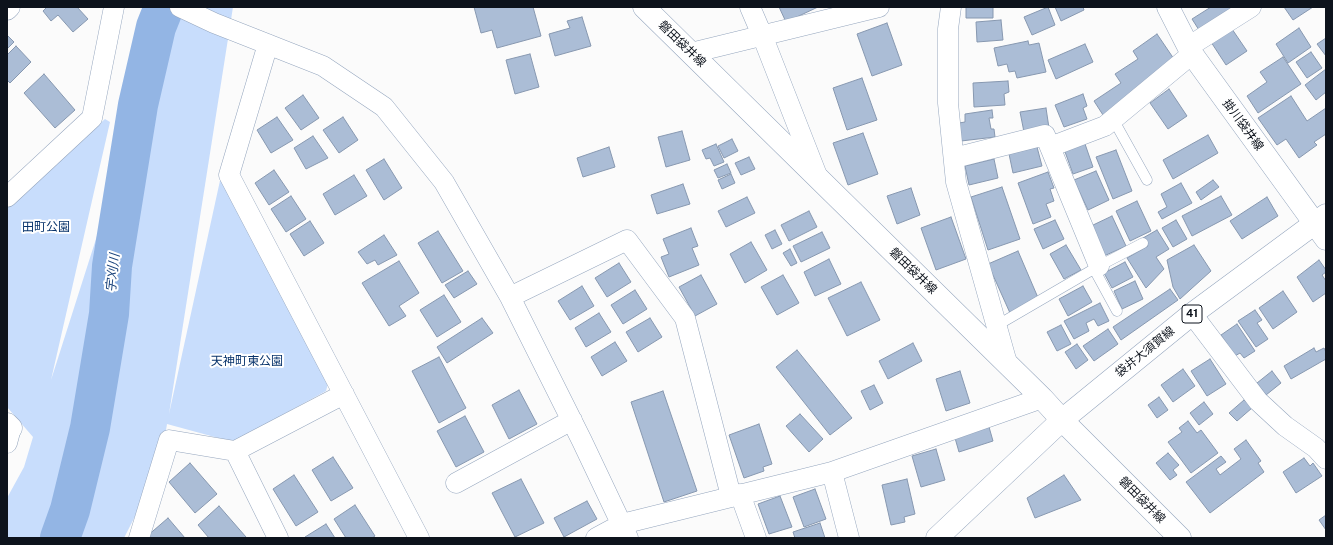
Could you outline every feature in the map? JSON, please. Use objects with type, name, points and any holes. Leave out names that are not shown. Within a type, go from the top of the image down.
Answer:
[{"type":"main road","name":"磐田袋井線","points":[[644,7],[1042,398],[1062,420],[1180,538]]},
{"type":"main road","name":"掛川袋井線","points":[[1168,7],[1190,50],[1322,226]]},
{"type":"main road","name":"袋井大須賀線","points":[[937,538],[1062,420],[1192,314],[1322,226]]},
{"type":"street","points":[[7,10],[10,7]]},
{"type":"street","points":[[7,197],[92,118],[114,7]]},
{"type":"street","points":[[180,7],[214,23],[323,66],[384,107],[444,182],[510,297],[572,420],[625,531]]},
{"type":"street","points":[[750,7],[818,178]]},
{"type":"street","points":[[691,53],[879,7]]},
{"type":"street","points":[[952,7],[948,28],[948,103],[956,182],[1006,363]]},
{"type":"street","points":[[1050,147],[1105,126],[1190,50],[1251,7]]},
{"type":"street","points":[[268,44],[229,175],[420,538]]},
{"type":"street","points":[[954,158],[1045,135],[1096,267]]},
{"type":"street","points":[[510,297],[627,240],[685,318],[736,495],[756,538]]},
{"type":"street","points":[[1192,314],[1258,401],[1285,426],[1316,448],[1326,458]]},
{"type":"street","points":[[139,538],[169,440],[235,451],[344,394]]},
{"type":"street","points":[[596,538],[625,531],[736,495],[832,472],[1042,398]]},
{"type":"street","points":[[456,483],[572,420]]},
{"type":"street","points":[[235,451],[278,538]]},
{"type":"street","points":[[832,472],[849,538]]},
{"type":"lane","points":[[1113,119],[1147,180]]},
{"type":"lane","points":[[996,326],[1096,267],[1143,243]]},
{"type":"lane","points":[[1096,267],[1117,311]]},
{"type":"green space","points":[[170,7],[233,7],[169,414],[221,176],[329,380],[326,391],[233,442],[167,424],[160,467],[124,538],[7,538],[7,498],[24,467],[33,437],[7,407],[7,207],[105,119],[110,122],[51,380]]},
{"type":"building","points":[[47,7],[77,7],[88,19],[73,32],[58,15],[51,21],[43,11]]},
{"type":"building","points":[[474,7],[533,7],[541,36],[497,48],[492,30],[481,33]]},
{"type":"building","points":[[779,7],[818,7],[786,22]]},
{"type":"building","points":[[966,7],[993,7],[993,18],[966,18]]},
{"type":"building","points":[[1048,7],[1055,25],[1032,35],[1024,17]]},
{"type":"building","points":[[1055,7],[1083,7],[1084,10],[1061,21]]},
{"type":"building","points":[[1211,7],[1235,7],[1199,30],[1192,19]]},
{"type":"building","points":[[1284,7],[1313,7],[1293,20]]},
{"type":"building","points":[[582,17],[591,46],[555,56],[549,34],[570,28],[567,21]]},
{"type":"building","points":[[1001,20],[1003,40],[977,42],[976,22]]},
{"type":"building","points":[[887,23],[902,65],[872,76],[857,34]]},
{"type":"building","points":[[1299,28],[1311,47],[1288,63],[1276,44]]},
{"type":"building","points":[[1232,29],[1247,51],[1226,65],[1211,42]]},
{"type":"building","points":[[1157,34],[1174,59],[1103,115],[1094,101],[1121,83],[1115,74],[1138,59],[1133,51]]},
{"type":"building","points":[[7,35],[14,42],[7,49]]},
{"type":"building","points":[[1326,38],[1326,56],[1317,44]]},
{"type":"building","points":[[1028,41],[1029,45],[1039,43],[1046,72],[1017,78],[1015,71],[1009,72],[1007,64],[998,66],[994,48]]},
{"type":"building","points":[[1085,44],[1093,62],[1056,79],[1048,60]]},
{"type":"building","points":[[16,46],[31,62],[10,83],[7,80],[7,55]]},
{"type":"building","points":[[1311,52],[1322,68],[1307,78],[1296,62]]},
{"type":"building","points":[[530,54],[539,87],[515,94],[506,60]]},
{"type":"building","points":[[1283,57],[1301,84],[1258,113],[1247,96],[1267,82],[1260,72]]},
{"type":"building","points":[[1326,69],[1326,92],[1316,100],[1305,85]]},
{"type":"building","points":[[44,74],[75,110],[55,128],[24,93]]},
{"type":"building","points":[[862,78],[877,120],[847,130],[833,88]]},
{"type":"building","points":[[1008,81],[1009,92],[1004,94],[1005,105],[974,107],[973,83]]},
{"type":"building","points":[[1169,89],[1187,116],[1168,129],[1150,103]]},
{"type":"building","points":[[1083,94],[1087,106],[1083,108],[1087,119],[1064,127],[1055,105]]},
{"type":"building","points":[[303,95],[319,118],[301,130],[285,108]]},
{"type":"building","points":[[1291,96],[1307,121],[1326,108],[1326,134],[1314,142],[1317,145],[1299,158],[1286,139],[1277,145],[1258,118]]},
{"type":"building","points":[[1046,108],[1049,128],[1024,132],[1020,112]]},
{"type":"building","points":[[992,110],[993,118],[989,118],[991,129],[994,129],[995,137],[961,141],[959,123],[965,122],[965,114]]},
{"type":"building","points":[[277,117],[293,140],[271,153],[257,130]]},
{"type":"building","points":[[343,117],[358,140],[339,153],[323,130]]},
{"type":"building","points":[[682,131],[690,160],[666,167],[658,137]]},
{"type":"building","points":[[863,133],[878,174],[848,185],[833,143]]},
{"type":"building","points":[[1208,135],[1218,153],[1173,179],[1163,160]]},
{"type":"building","points":[[313,136],[328,158],[306,169],[294,148]]},
{"type":"building","points":[[732,139],[738,151],[724,158],[718,146]]},
{"type":"building","points":[[1084,141],[1093,167],[1073,174],[1064,149]]},
{"type":"building","points":[[716,144],[724,162],[714,166],[710,158],[706,159],[702,150]]},
{"type":"building","points":[[609,147],[615,167],[583,177],[577,158]]},
{"type":"building","points":[[1037,147],[1042,166],[1013,173],[1009,154]]},
{"type":"building","points":[[1116,150],[1132,191],[1113,199],[1096,157]]},
{"type":"building","points":[[749,157],[755,169],[741,175],[735,163]]},
{"type":"building","points":[[384,159],[402,188],[384,200],[366,170]]},
{"type":"building","points":[[994,159],[998,178],[969,185],[965,166]]},
{"type":"building","points":[[727,164],[731,173],[718,178],[714,170]]},
{"type":"building","points":[[274,170],[289,192],[269,205],[255,183]]},
{"type":"building","points":[[1096,171],[1109,200],[1088,210],[1074,180]]},
{"type":"building","points":[[1048,172],[1054,188],[1050,189],[1054,201],[1046,204],[1051,217],[1033,224],[1018,183]]},
{"type":"building","points":[[731,174],[735,183],[722,189],[718,180]]},
{"type":"building","points":[[354,175],[367,196],[335,215],[323,194]]},
{"type":"building","points":[[1213,180],[1219,187],[1201,200],[1196,192]]},
{"type":"building","points":[[1181,183],[1192,203],[1162,219],[1158,212],[1167,207],[1161,194]]},
{"type":"building","points":[[683,184],[690,204],[657,214],[651,195]]},
{"type":"building","points":[[1002,187],[1020,239],[988,250],[971,197]]},
{"type":"building","points":[[911,188],[920,215],[897,224],[887,196]]},
{"type":"building","points":[[291,196],[306,219],[286,232],[271,209]]},
{"type":"building","points":[[1221,196],[1232,215],[1192,236],[1182,216]]},
{"type":"building","points":[[747,197],[755,213],[726,227],[718,211]]},
{"type":"building","points":[[1267,197],[1278,216],[1242,239],[1230,221]]},
{"type":"building","points":[[1137,201],[1151,231],[1130,241],[1116,211]]},
{"type":"building","points":[[809,211],[817,227],[789,241],[781,225]]},
{"type":"building","points":[[1112,216],[1126,246],[1104,256],[1091,226]]},
{"type":"building","points":[[951,217],[966,259],[936,270],[921,228]]},
{"type":"building","points":[[1055,220],[1064,239],[1043,249],[1034,229]]},
{"type":"building","points":[[1176,220],[1187,239],[1173,247],[1162,228]]},
{"type":"building","points":[[310,221],[324,243],[304,256],[290,234]]},
{"type":"building","points":[[691,228],[698,246],[692,248],[699,265],[669,277],[661,257],[669,254],[663,239]]},
{"type":"building","points":[[775,230],[782,244],[772,249],[765,235]]},
{"type":"building","points":[[1157,230],[1169,249],[1156,257],[1164,269],[1146,288],[1127,258],[1148,246],[1143,238]]},
{"type":"building","points":[[438,231],[463,271],[442,283],[418,243]]},
{"type":"building","points":[[822,232],[830,248],[801,262],[793,246]]},
{"type":"building","points":[[384,235],[397,255],[378,265],[375,260],[367,264],[358,252]]},
{"type":"building","points":[[751,242],[767,270],[745,283],[730,254]]},
{"type":"building","points":[[1066,245],[1081,270],[1064,279],[1050,254]]},
{"type":"building","points":[[1194,245],[1211,271],[1180,299],[1173,287],[1167,260]]},
{"type":"building","points":[[790,249],[797,263],[791,266],[783,253]]},
{"type":"building","points":[[1018,251],[1039,300],[1010,313],[988,264]]},
{"type":"building","points":[[829,259],[841,284],[815,296],[804,272]]},
{"type":"building","points":[[1319,260],[1326,270],[1326,272],[1322,275],[1326,281],[1326,293],[1313,302],[1297,277]]},
{"type":"building","points":[[399,261],[419,293],[399,306],[406,316],[389,326],[362,283]]},
{"type":"building","points":[[1125,262],[1133,277],[1112,288],[1104,273]]},
{"type":"building","points":[[619,263],[631,282],[607,297],[595,278]]},
{"type":"building","points":[[468,271],[477,284],[454,298],[445,285]]},
{"type":"building","points":[[701,275],[717,304],[695,316],[679,287]]},
{"type":"building","points":[[783,275],[799,303],[777,315],[761,287]]},
{"type":"building","points":[[1135,281],[1143,299],[1122,309],[1114,291]]},
{"type":"building","points":[[861,282],[880,320],[847,336],[828,298]]},
{"type":"building","points":[[582,286],[594,306],[570,320],[558,301]]},
{"type":"building","points":[[1083,286],[1092,302],[1068,316],[1059,299]]},
{"type":"building","points":[[1170,289],[1178,300],[1121,340],[1113,327]]},
{"type":"building","points":[[635,290],[647,309],[623,324],[611,305]]},
{"type":"building","points":[[1283,291],[1297,312],[1273,329],[1259,308]]},
{"type":"building","points":[[444,295],[461,322],[437,337],[420,310]]},
{"type":"building","points":[[1100,303],[1109,321],[1098,326],[1094,319],[1086,323],[1089,331],[1074,339],[1064,321]]},
{"type":"building","points":[[1255,310],[1262,320],[1257,323],[1268,339],[1256,347],[1238,321]]},
{"type":"building","points":[[599,313],[611,332],[586,347],[575,328]]},
{"type":"building","points":[[482,318],[493,333],[447,363],[437,347]]},
{"type":"building","points":[[650,318],[662,337],[638,352],[626,332]]},
{"type":"building","points":[[1237,324],[1255,351],[1244,358],[1240,353],[1235,356],[1221,335]]},
{"type":"building","points":[[1061,325],[1071,344],[1057,351],[1047,332]]},
{"type":"building","points":[[1108,329],[1118,344],[1094,361],[1083,346]]},
{"type":"building","points":[[615,342],[627,361],[602,376],[591,357]]},
{"type":"building","points":[[913,343],[922,361],[888,379],[879,361]]},
{"type":"building","points":[[1077,344],[1088,360],[1076,369],[1065,352]]},
{"type":"building","points":[[1314,348],[1316,352],[1324,348],[1326,352],[1326,359],[1291,379],[1284,366]]},
{"type":"building","points":[[797,350],[852,418],[830,435],[776,367]]},
{"type":"building","points":[[439,357],[466,408],[439,423],[412,371]]},
{"type":"building","points":[[1210,359],[1226,384],[1207,396],[1191,371]]},
{"type":"building","points":[[1183,369],[1195,386],[1173,402],[1161,385]]},
{"type":"building","points":[[960,371],[970,403],[946,411],[936,379]]},
{"type":"building","points":[[1272,371],[1281,383],[1266,395],[1257,383]]},
{"type":"building","points":[[874,385],[883,403],[870,410],[861,391]]},
{"type":"building","points":[[519,390],[537,424],[509,439],[492,405]]},
{"type":"building","points":[[663,391],[697,491],[664,502],[631,402]]},
{"type":"building","points":[[1159,397],[1168,410],[1157,418],[1148,405]]},
{"type":"building","points":[[1244,400],[1252,408],[1237,421],[1229,413]]},
{"type":"building","points":[[1204,402],[1213,414],[1199,425],[1190,413]]},
{"type":"building","points":[[800,414],[823,439],[809,452],[786,426]]},
{"type":"building","points":[[465,416],[484,452],[456,467],[437,431]]},
{"type":"building","points":[[1188,421],[1197,433],[1201,430],[1218,453],[1191,473],[1168,442],[1182,432],[1179,428]]},
{"type":"building","points":[[759,424],[772,464],[763,467],[764,471],[744,478],[729,435]]},
{"type":"building","points":[[989,427],[993,441],[959,452],[955,438]]},
{"type":"building","points":[[1246,440],[1261,461],[1258,463],[1264,472],[1210,513],[1186,482],[1221,456],[1226,462],[1216,469],[1220,475],[1241,459],[1234,449]]},
{"type":"building","points":[[936,449],[945,480],[921,487],[912,456]]},
{"type":"building","points":[[1168,453],[1179,465],[1173,470],[1177,475],[1170,480],[1156,463]]},
{"type":"building","points":[[333,457],[353,488],[331,501],[312,470]]},
{"type":"building","points":[[1304,458],[1310,466],[1313,463],[1322,476],[1296,493],[1283,472]]},
{"type":"building","points":[[190,463],[217,494],[195,513],[169,482]]},
{"type":"building","points":[[294,475],[318,512],[296,526],[273,489]]},
{"type":"building","points":[[1064,475],[1081,500],[1035,518],[1027,498]]},
{"type":"building","points":[[521,479],[544,523],[515,537],[492,493]]},
{"type":"building","points":[[907,479],[915,514],[904,517],[905,522],[891,525],[882,485]]},
{"type":"building","points":[[815,489],[826,519],[804,527],[793,497]]},
{"type":"building","points":[[780,496],[792,527],[769,534],[758,504]]},
{"type":"building","points":[[587,501],[597,519],[564,537],[554,518]]},
{"type":"building","points":[[355,505],[375,536],[372,538],[346,538],[334,519]]},
{"type":"building","points":[[219,506],[246,537],[245,538],[209,538],[198,525]]},
{"type":"building","points":[[1326,515],[1326,530],[1319,520]]},
{"type":"building","points":[[168,518],[185,538],[146,537]]},
{"type":"building","points":[[820,523],[825,538],[795,538],[793,532]]},
{"type":"building","points":[[326,524],[335,538],[305,538],[305,537]]},
{"type":"waterway","name":"宇刈川","points":[[60,538],[70,510],[90,428],[109,314],[112,266],[138,105],[156,27],[164,7]]},
{"type":"park label","name":"田町公園","points":[[46,227]]},
{"type":"park label","name":"天神町東公園","points":[[247,361]]}]
